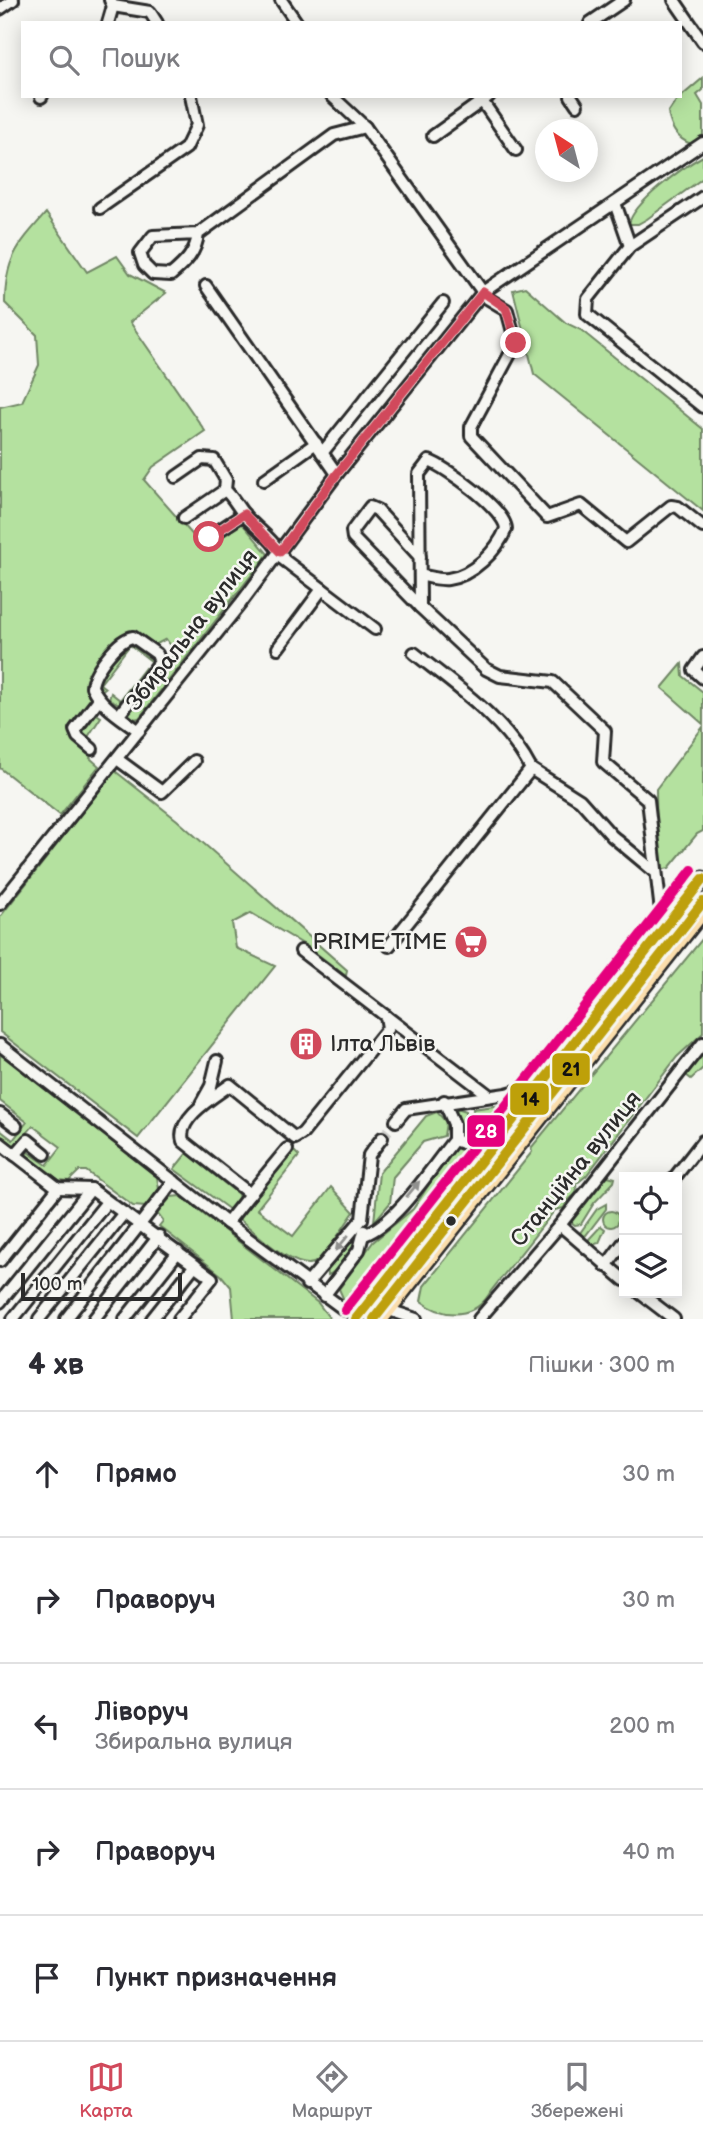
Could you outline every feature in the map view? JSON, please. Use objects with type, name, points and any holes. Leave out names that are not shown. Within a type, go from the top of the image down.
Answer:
[{"type":"main road","points":[[358,1317],[703,878]]},
{"type":"main road","points":[[385,1314],[703,911]]},
{"type":"street","points":[[0,9],[13,0]]},
{"type":"street","points":[[281,0],[296,21]]},
{"type":"street","points":[[604,19],[624,0]]},
{"type":"street","points":[[674,0],[703,42]]},
{"type":"street","points":[[108,21],[111,3],[150,12],[156,21]]},
{"type":"street","points":[[100,208],[186,148],[197,125],[191,98]]},
{"type":"street","points":[[334,98],[365,127],[483,292],[506,308],[516,343],[471,427],[471,436],[547,517],[580,505],[626,542],[671,506],[678,507],[703,527]]},
{"type":"street","points":[[433,136],[485,99],[516,150]]},
{"type":"street","points":[[198,234],[197,245],[187,262],[171,275],[153,274],[144,265],[140,253],[153,236],[198,234],[334,135],[365,127]]},
{"type":"street","name":"Збиральна вулиця","points":[[0,904],[483,292],[703,143]]},
{"type":"street","points":[[703,197],[630,246],[588,299],[587,314],[703,407]]},
{"type":"street","points":[[615,202],[630,246]]},
{"type":"street","points":[[206,286],[337,474]]},
{"type":"street","points":[[264,480],[319,448],[443,303]]},
{"type":"street","points":[[176,477],[202,459],[211,459],[218,464],[226,480],[225,490],[184,518]]},
{"type":"street","points":[[420,575],[446,579],[463,575],[478,566],[506,529],[501,514],[447,467],[429,461],[419,474],[420,607]]},
{"type":"street","points":[[225,490],[284,560],[375,629]]},
{"type":"street","points":[[419,557],[377,510],[370,507],[352,531],[353,538],[420,607],[486,669],[500,677],[553,682],[605,731],[603,762],[648,800],[654,872],[663,929]]},
{"type":"street","points":[[209,537],[244,514]]},
{"type":"street","points":[[278,648],[322,589]]},
{"type":"street","points":[[118,715],[158,667],[157,654],[137,638],[126,638],[93,679],[92,687],[99,699],[118,715],[139,731]]},
{"type":"street","points":[[414,653],[476,702],[517,741],[531,769],[580,800],[612,836],[654,872]]},
{"type":"street","points":[[703,657],[694,670],[703,678]]},
{"type":"street","points":[[92,749],[78,737],[75,730],[99,699]]},
{"type":"street","points":[[117,759],[162,792],[194,761]]},
{"type":"street","points":[[389,946],[531,769]]},
{"type":"street","points":[[301,951],[490,1096]]},
{"type":"street","points":[[198,1109],[230,1085],[295,1138],[303,1133],[388,1028],[386,1016]]},
{"type":"street","name":"Станційна вулиця","points":[[479,1319],[560,1225],[703,1043]]},
{"type":"street","points":[[0,1045],[226,1223],[345,1310],[358,1317],[385,1314],[416,1319]]},
{"type":"street","points":[[217,1061],[211,1086],[183,1130],[183,1141],[250,1194]]},
{"type":"street","points":[[396,1121],[406,1109],[490,1096],[541,1084]]},
{"type":"street","points":[[364,1235],[389,1218],[454,1140],[454,1124],[444,1101]]},
{"type":"street","points":[[0,1114],[16,1126]]},
{"type":"street","points":[[324,1296],[359,1250],[364,1235],[362,1219],[369,1155],[382,1138]]},
{"type":"street","points":[[15,1155],[28,1140],[44,1154]]},
{"type":"street","points":[[454,1140],[471,1146],[474,1156],[466,1181]]},
{"type":"street","points":[[679,1172],[703,1141]]},
{"type":"street","points":[[0,1143],[58,1188],[91,1189],[159,1236],[212,1278],[179,1319]]},
{"type":"street","points":[[226,1223],[287,1149]]},
{"type":"street","points":[[66,1319],[174,1181]]},
{"type":"street","points":[[0,1261],[58,1188]]},
{"type":"street","points":[[0,1302],[91,1189]]},
{"type":"street","points":[[13,1319],[107,1202]]},
{"type":"street","points":[[39,1319],[124,1213]]},
{"type":"street","points":[[307,1284],[362,1219]]},
{"type":"street","points":[[560,1225],[619,1276]]},
{"type":"street","points":[[94,1319],[159,1236]]},
{"type":"street","points":[[606,1266],[619,1249]]},
{"type":"street","points":[[125,1319],[178,1252]]},
{"type":"street","points":[[152,1319],[195,1265]]},
{"type":"street","points":[[647,1298],[674,1319]]},
{"type":"green space","points":[[703,78],[703,90],[697,95],[703,105],[703,138],[691,144],[675,132],[668,113],[682,96]]},
{"type":"green space","points":[[703,156],[703,178],[647,219],[638,224],[629,224],[639,206],[649,196]]},
{"type":"green space","points":[[46,213],[87,272],[117,256],[130,274],[166,293],[130,322],[205,431],[153,467],[144,480],[198,541],[210,542],[241,522],[268,554],[139,718],[134,719],[126,712],[176,653],[166,639],[153,646],[133,634],[92,676],[92,701],[73,726],[93,753],[90,758],[99,766],[60,815],[0,768],[0,407],[22,402],[39,365],[37,335],[5,303],[7,274],[15,253]]},
{"type":"green space","points":[[525,287],[566,323],[581,330],[703,429],[703,511],[534,374],[513,290]]},
{"type":"green space","points":[[130,640],[153,655],[155,664],[130,645],[100,684],[105,688],[100,692],[96,689],[96,678]]},
{"type":"green space","points":[[682,664],[683,676],[703,692],[703,724],[662,688]]},
{"type":"green space","points":[[145,668],[149,671],[121,705],[109,699],[111,693],[120,700]]},
{"type":"green space","points":[[95,713],[101,717],[86,740],[78,728]]},
{"type":"green space","points":[[703,727],[703,831],[697,834],[669,868],[660,870],[657,866],[656,789]]},
{"type":"green space","points":[[115,771],[177,820],[347,970],[346,976],[308,947],[251,913],[232,923],[236,948],[275,966],[138,1138],[0,1032],[0,917]]},
{"type":"green space","points":[[703,938],[703,1033],[677,1057],[586,1176],[576,1184],[577,1193],[567,1201],[564,1208],[555,1210],[485,1300],[477,1307],[459,1313],[440,1311],[421,1301],[424,1286],[532,1152],[531,1148]]},
{"type":"green space","points":[[703,1053],[703,1068],[691,1079],[686,1075]]},
{"type":"green space","points":[[0,1054],[157,1177],[159,1189],[146,1207],[133,1206],[86,1171],[79,1171],[69,1181],[59,1180],[25,1155],[28,1152],[47,1165],[61,1147],[33,1126],[14,1148],[0,1139],[0,1130],[13,1140],[27,1122],[0,1101]]},
{"type":"green space","points":[[509,1104],[511,1108],[478,1148],[472,1133],[473,1109]]},
{"type":"green space","points":[[457,1108],[466,1111],[465,1133],[459,1133],[455,1114]]},
{"type":"green space","points":[[437,1112],[446,1122],[444,1136],[423,1142],[393,1177],[390,1203],[374,1222],[379,1173],[426,1116]]},
{"type":"green space","points":[[454,1146],[463,1148],[465,1158],[357,1296],[352,1300],[343,1298],[339,1289],[373,1242],[413,1209]]},
{"type":"green space","points":[[293,1150],[299,1156],[257,1209],[293,1236],[331,1187],[354,1212],[327,1250],[317,1261],[309,1264],[276,1250],[238,1218]]},
{"type":"green space","points":[[187,1153],[238,1194],[239,1199],[230,1210],[174,1169]]},
{"type":"green space","points":[[603,1177],[615,1178],[614,1182],[594,1203],[581,1224],[575,1225],[571,1222]]},
{"type":"green space","points":[[180,1196],[318,1303],[330,1319],[234,1319],[231,1287],[221,1275],[159,1226],[163,1221],[157,1213],[171,1197]]},
{"type":"green space","points":[[606,1204],[606,1209],[583,1239],[579,1236],[580,1233],[597,1209]]},
{"type":"green space","points":[[611,1211],[618,1216],[617,1225],[605,1225],[605,1213]]},
{"type":"green space","points":[[601,1226],[605,1229],[599,1243],[591,1245],[589,1239]]},
{"type":"green space","points":[[359,1230],[348,1256],[339,1268],[328,1275],[327,1268]]},
{"type":"tunnel","points":[[382,1138],[396,1121]]},
{"type":"transit line","name":"28","points":[[345,1310],[692,870]]},
{"type":"transit line","name":"14","points":[[356,1319],[703,879]]},
{"type":"transit line","name":"21","points":[[374,1319],[703,902]]},
{"type":"place","name":"PRIME TIME","points":[[471,942]]},
{"type":"place","name":"Ілта Львів","points":[[306,1044]]},
{"type":"route","points":[[209,537],[244,514],[277,545],[280,552],[337,474],[483,292],[486,298],[506,308],[516,343]]}]
